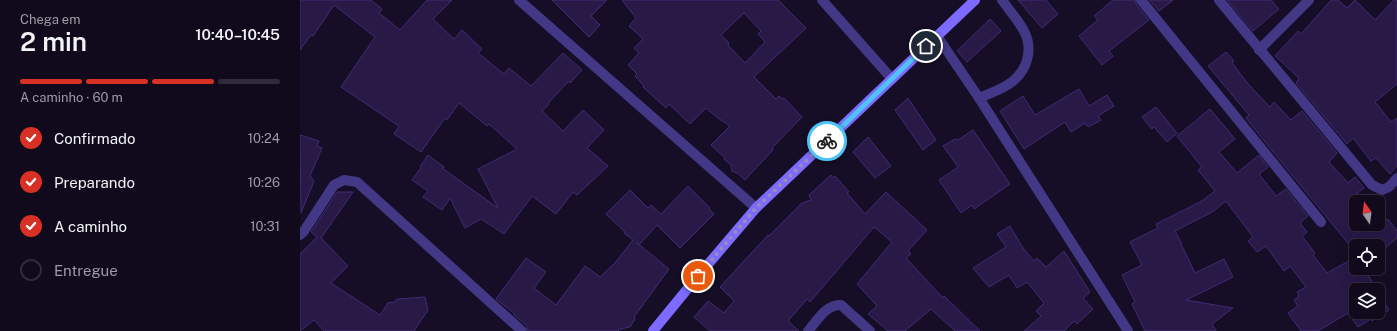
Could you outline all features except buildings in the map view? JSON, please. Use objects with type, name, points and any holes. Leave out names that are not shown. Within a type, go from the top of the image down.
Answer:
[{"type":"street","points":[[519,0],[756,208]]},
{"type":"street","points":[[822,0],[892,79]]},
{"type":"street","points":[[653,331],[756,208],[975,0]]},
{"type":"street","points":[[979,98],[999,90],[1013,81],[1025,68],[1030,50],[1024,32],[1002,0]]},
{"type":"street","points":[[1141,0],[1321,222]]},
{"type":"street","points":[[1219,0],[1372,185],[1382,190],[1389,187],[1397,178]]},
{"type":"street","points":[[1259,50],[1309,0]]},
{"type":"street","points":[[937,36],[979,98],[1128,331]]},
{"type":"street","points":[[300,235],[334,185],[344,180],[358,182],[522,331]]},
{"type":"street","points":[[808,331],[828,308],[835,305],[841,305],[870,331]]},
{"type":"way so far","points":[[698,276],[756,208],[827,141]]},
{"type":"route","points":[[827,141],[926,46]]}]
